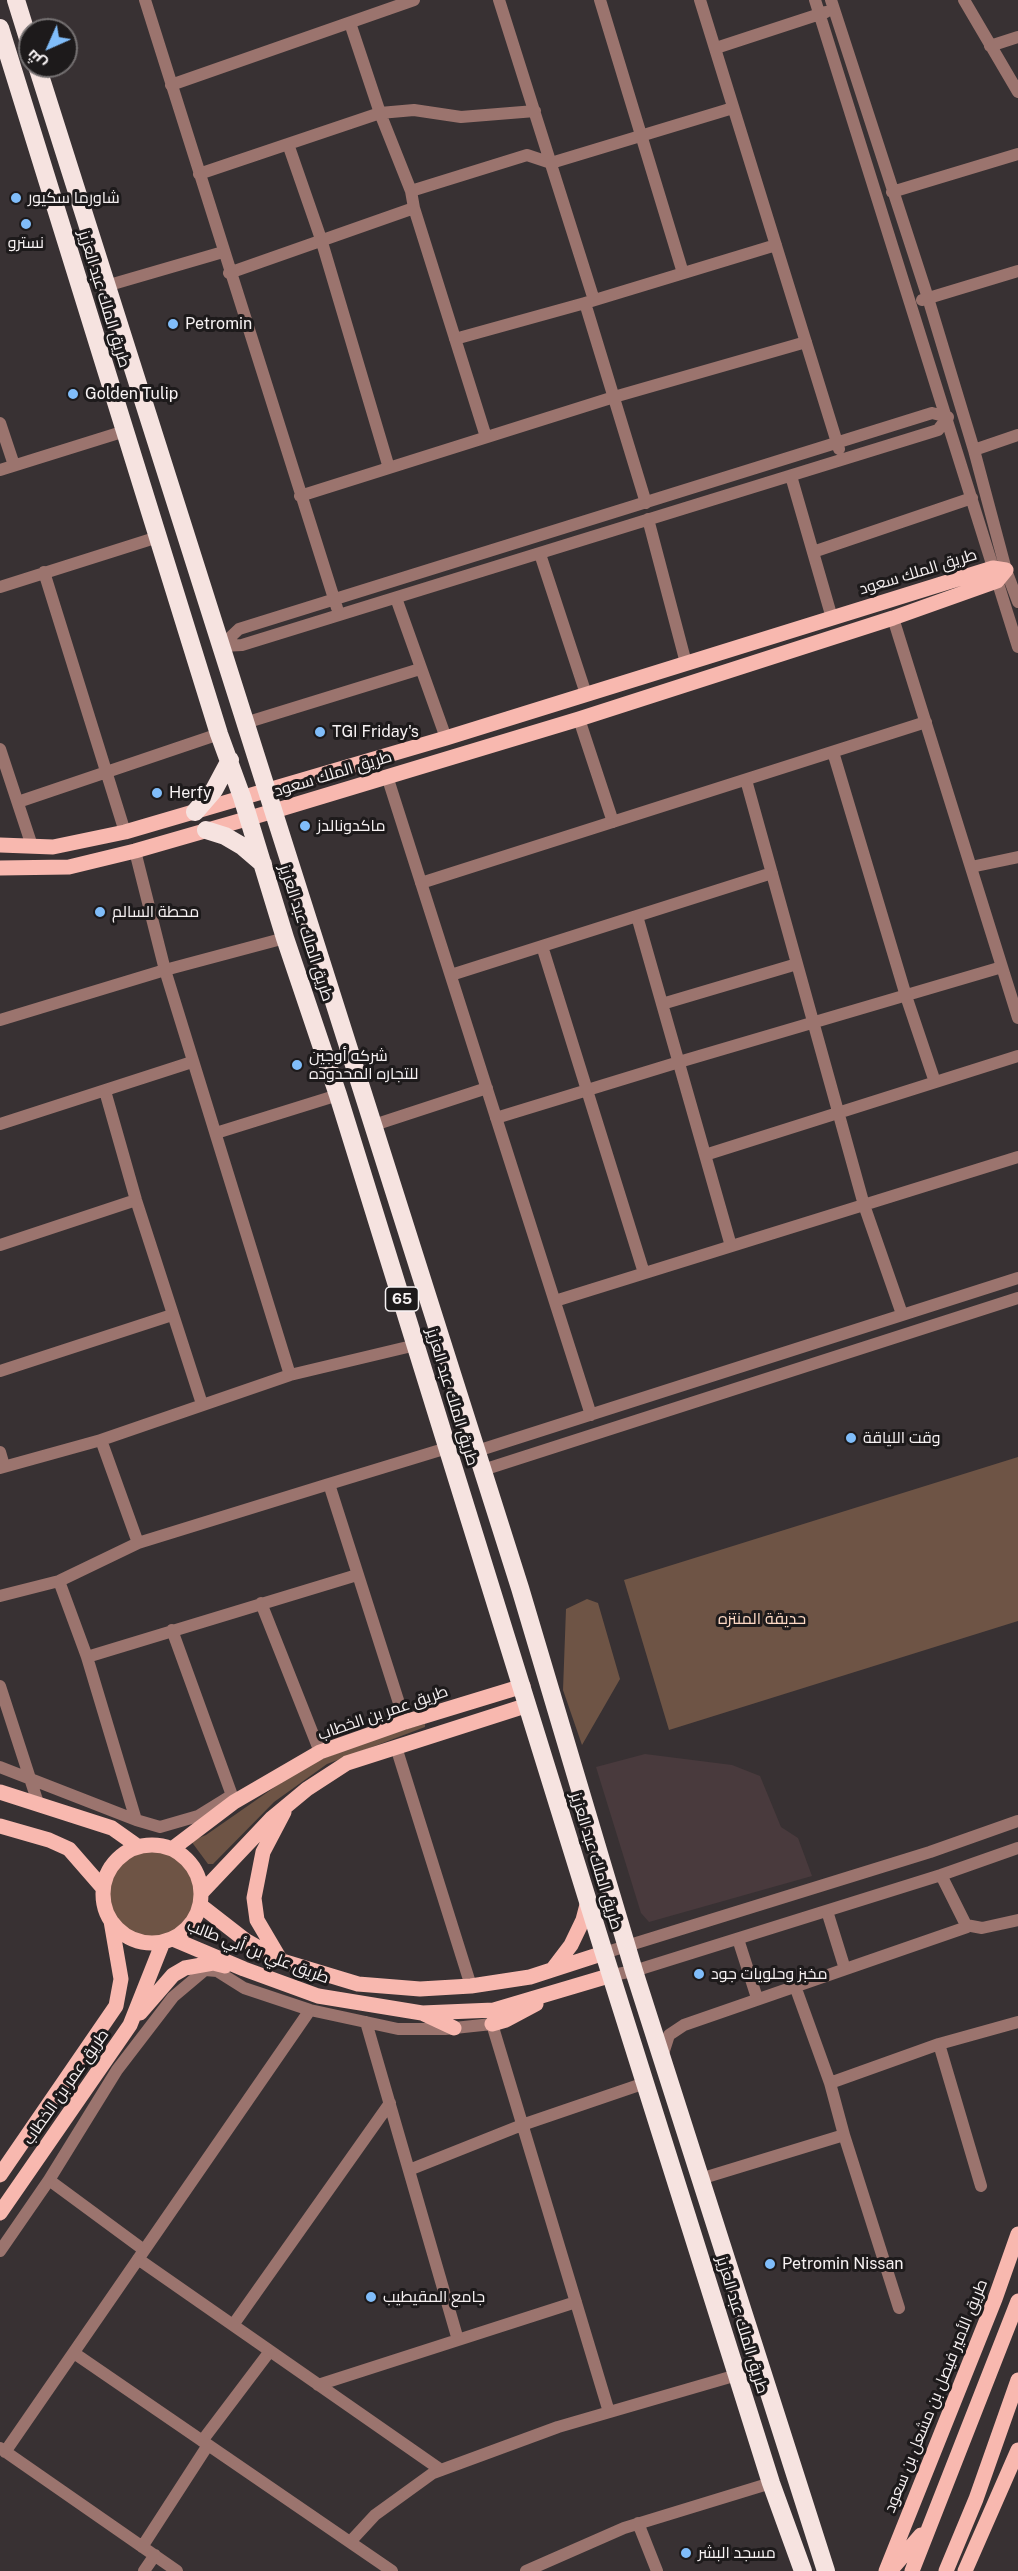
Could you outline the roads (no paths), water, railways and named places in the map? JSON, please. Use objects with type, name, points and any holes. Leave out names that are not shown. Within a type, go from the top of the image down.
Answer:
[{"type":"highway","points":[[16,0],[22,18]]},
{"type":"highway","name":"طريق الملك عبد العزيز","points":[[0,28],[219,734],[230,760],[285,938],[338,1095],[771,2483],[803,2571]]},
{"type":"highway","name":"طريق الملك عبد العزيز","points":[[41,78],[483,1470],[661,2058],[826,2571]]},
{"type":"highway","points":[[195,812],[214,790],[230,760]]},
{"type":"highway","points":[[206,830],[225,836],[242,846],[263,864]]},
{"type":"main road","name":"طريق الملك سعود","points":[[0,845],[53,847],[125,832],[446,738],[832,618],[999,573]]},
{"type":"main road","name":"طريق الملك سعود","points":[[0,868],[69,867],[135,851],[274,811],[579,719],[893,618],[999,573]]},
{"type":"main road","name":"طريق عمر بن الخطاب","points":[[172,1849],[233,1799],[320,1752],[405,1722],[523,1686]]},
{"type":"main road","points":[[201,1899],[199,1879],[184,1856],[172,1849],[153,1843],[136,1845],[127,1849],[115,1861],[107,1874],[103,1888],[103,1899],[111,1921],[120,1932],[134,1940],[148,1943],[168,1941],[191,1925],[201,1899],[252,1838],[287,1806],[347,1763],[528,1705]]},
{"type":"main road","points":[[0,1792],[112,1828],[136,1845]]},
{"type":"main road","points":[[282,1961],[257,1920],[254,1898],[263,1852],[287,1806]]},
{"type":"main road","points":[[0,1826],[49,1840],[69,1850],[103,1888]]},
{"type":"main road","name":"طريق علي بن أبي طالب","points":[[201,1899],[245,1940],[282,1961],[358,1984],[420,1989],[471,1986],[530,1977],[604,1953]]},
{"type":"main road","points":[[552,1970],[571,1945],[583,1920],[588,1900]]},
{"type":"main road","name":"طريق عمر بن الخطاب","points":[[0,2175],[116,2006],[121,1979],[111,1921]]},
{"type":"main road","name":"طريق عمر بن الخطاب","points":[[0,2213],[130,2025],[168,1941]]},
{"type":"main road","name":"طريق علي بن أبي طالب","points":[[168,1941],[318,1996],[422,2013],[494,2010],[612,1975]]},
{"type":"main road","points":[[130,2025],[173,1975],[185,1968],[213,1963],[244,1969]]},
{"type":"main road","points":[[218,1971],[272,1989],[318,1996]]},
{"type":"main road","points":[[492,2024],[506,2020],[562,1990]]},
{"type":"main road","points":[[422,2013],[454,2028]]},
{"type":"main road","name":"طريق الأمير فيصل بن مشعل بن سعود","points":[[886,2571],[995,2300],[1018,2234]]},
{"type":"main road","points":[[912,2571],[1018,2301]]},
{"type":"main road","points":[[946,2571],[976,2499],[1018,2380]]},
{"type":"main road","points":[[976,2499],[1018,2445]]},
{"type":"main road","points":[[965,2571],[1018,2450]]},
{"type":"main road","points":[[802,2500],[833,2571]]},
{"type":"main road","points":[[891,2571],[929,2526]]},
{"type":"street","points":[[145,0],[229,273],[339,615]]},
{"type":"street","points":[[171,86],[414,0]]},
{"type":"street","points":[[499,0],[551,163],[614,397],[646,503]]},
{"type":"street","points":[[600,0],[683,273]]},
{"type":"street","points":[[700,0],[842,460]]},
{"type":"street","points":[[815,0],[972,498],[999,573],[1018,602]]},
{"type":"street","points":[[964,0],[1018,92]]},
{"type":"street","points":[[716,48],[820,15],[833,5],[928,298],[974,450],[999,573],[1018,647]]},
{"type":"street","points":[[350,22],[380,113],[411,191],[414,208],[486,437]]},
{"type":"street","points":[[990,46],[1018,37]]},
{"type":"street","points":[[411,191],[527,155],[551,163],[733,108]]},
{"type":"street","points":[[199,174],[380,113],[414,110],[461,117],[535,111]]},
{"type":"street","points":[[288,144],[321,240],[389,468]]},
{"type":"street","points":[[892,192],[1018,154]]},
{"type":"street","points":[[229,273],[414,208]]},
{"type":"street","points":[[454,339],[589,302],[776,245]]},
{"type":"street","points":[[106,286],[223,252]]},
{"type":"street","points":[[912,303],[1018,271]]},
{"type":"street","points":[[300,496],[614,397],[806,342]]},
{"type":"street","points":[[221,646],[239,629],[932,413],[948,417]]},
{"type":"street","points":[[221,646],[242,645],[938,430],[948,417]]},
{"type":"street","points":[[0,423],[14,465]]},
{"type":"street","points":[[0,470],[125,431]]},
{"type":"street","points":[[974,450],[1018,435]]},
{"type":"street","points":[[790,476],[832,618]]},
{"type":"street","points":[[813,552],[972,498]]},
{"type":"street","points":[[648,519],[686,663]]},
{"type":"street","points":[[0,586],[158,537]]},
{"type":"street","points":[[540,554],[586,694]]},
{"type":"street","points":[[44,572],[125,832]]},
{"type":"street","points":[[396,598],[446,738]]},
{"type":"street","points":[[893,618],[1018,1018]]},
{"type":"street","points":[[245,723],[420,669]]},
{"type":"street","points":[[579,719],[613,822]]},
{"type":"street","points":[[422,883],[926,722]]},
{"type":"street","points":[[18,802],[219,734]]},
{"type":"street","points":[[0,749],[32,846]]},
{"type":"street","points":[[833,752],[906,996],[935,1082]]},
{"type":"street","points":[[387,776],[591,1415]]},
{"type":"street","points":[[746,780],[864,1205],[902,1314]]},
{"type":"street","points":[[135,851],[165,970],[192,1062],[290,1375]]},
{"type":"street","points":[[971,867],[1018,857]]},
{"type":"street","points":[[451,975],[772,873]]},
{"type":"street","points":[[637,916],[731,1246]]},
{"type":"street","points":[[0,1020],[165,970],[285,938]]},
{"type":"street","points":[[542,946],[644,1273]]},
{"type":"street","points":[[662,1004],[797,964]]},
{"type":"street","points":[[496,1118],[1002,967]]},
{"type":"street","points":[[705,1155],[1018,1056]]},
{"type":"street","points":[[0,1124],[192,1062]]},
{"type":"street","points":[[374,1125],[487,1088]]},
{"type":"street","points":[[105,1091],[136,1200],[202,1404]]},
{"type":"street","points":[[216,1133],[338,1095]]},
{"type":"street","points":[[555,1301],[1018,1157]]},
{"type":"street","points":[[0,1245],[136,1200]]},
{"type":"street","points":[[477,1451],[1018,1278]]},
{"type":"street","points":[[483,1470],[1018,1298]]},
{"type":"street","points":[[0,1371],[172,1315]]},
{"type":"street","points":[[0,1452],[2,1467],[101,1440],[290,1375],[416,1345]]},
{"type":"street","points":[[101,1440],[138,1543]]},
{"type":"street","points":[[0,1596],[59,1581],[138,1543],[447,1448]]},
{"type":"street","points":[[329,1484],[405,1722]]},
{"type":"street","points":[[87,1657],[357,1575]]},
{"type":"street","points":[[59,1581],[87,1657],[136,1820]]},
{"type":"street","points":[[261,1603],[320,1752]]},
{"type":"street","points":[[0,1767],[136,1820],[160,1827],[198,1816],[233,1799],[172,1630]]},
{"type":"street","points":[[0,1686],[38,1803]]},
{"type":"street","points":[[396,1747],[471,1986]]},
{"type":"street","points":[[604,1953],[930,1851],[1018,1821]]},
{"type":"street","points":[[612,1975],[634,1971],[738,1939],[941,1875],[1018,1848]]},
{"type":"street","points":[[661,2058],[669,2035],[684,2025],[757,1998],[967,1928],[941,1875]]},
{"type":"street","points":[[827,1911],[845,1969]]},
{"type":"street","points":[[966,1925],[982,1928],[1018,1920]]},
{"type":"street","points":[[738,1939],[757,1998]]},
{"type":"street","points":[[0,2251],[49,2180],[117,2070],[173,1997],[205,1970],[218,1971],[244,1988],[310,2010],[366,2022],[398,2028],[454,2028],[492,2024],[609,2412]]},
{"type":"street","points":[[795,1986],[830,2082],[844,2135],[899,2308]]},
{"type":"street","points":[[177,2571],[3,2450],[74,2353],[310,2010]]},
{"type":"street","points":[[366,2022],[458,2340]]},
{"type":"street","points":[[830,2082],[939,2044],[1018,2022]]},
{"type":"street","points":[[939,2044],[981,2186]]},
{"type":"street","points":[[409,2170],[522,2125],[645,2083]]},
{"type":"street","points":[[233,2325],[390,2103]]},
{"type":"street","points":[[700,2179],[844,2135]]},
{"type":"street","points":[[49,2180],[233,2325],[441,2470]]},
{"type":"street","points":[[318,2385],[576,2302]]},
{"type":"street","points":[[142,2547],[205,2443],[270,2351]]},
{"type":"street","points":[[74,2353],[392,2571]]},
{"type":"street","points":[[350,2542],[375,2515],[433,2473],[558,2427],[738,2375]]},
{"type":"street","points":[[526,2571],[638,2523],[771,2483]]},
{"type":"street","points":[[638,2523],[657,2571]]},
{"type":"street","points":[[144,2571],[155,2555]]},
{"type":"place","name":"شاورما سكيور","points":[[16,198]]},
{"type":"place","name":"نسترو","points":[[26,224]]},
{"type":"place","name":"Petromin","points":[[173,324]]},
{"type":"place","name":"Golden Tulip","points":[[73,394]]},
{"type":"place","name":"TGI Friday's","points":[[320,732]]},
{"type":"place","name":"Herfy","points":[[157,793]]},
{"type":"place","name":"ماكدونالدز","points":[[305,826]]},
{"type":"place","name":"محطة السالم","points":[[100,912]]},
{"type":"place","name":"شركه أوجين للتجاره المحدوده","points":[[297,1065]]},
{"type":"place","name":"وقت اللياقة","points":[[851,1438]]},
{"type":"place","name":"مخبز وحلويات جود","points":[[699,1974]]},
{"type":"place","name":"Petromin Nissan","points":[[770,2264]]},
{"type":"place","name":"جامع المقيطيب","points":[[371,2297]]},
{"type":"place","name":"مسجد البشر","points":[[686,2553]]},
{"type":"park label","name":"حديقة المنتزه","points":[[762,1619]]}]
